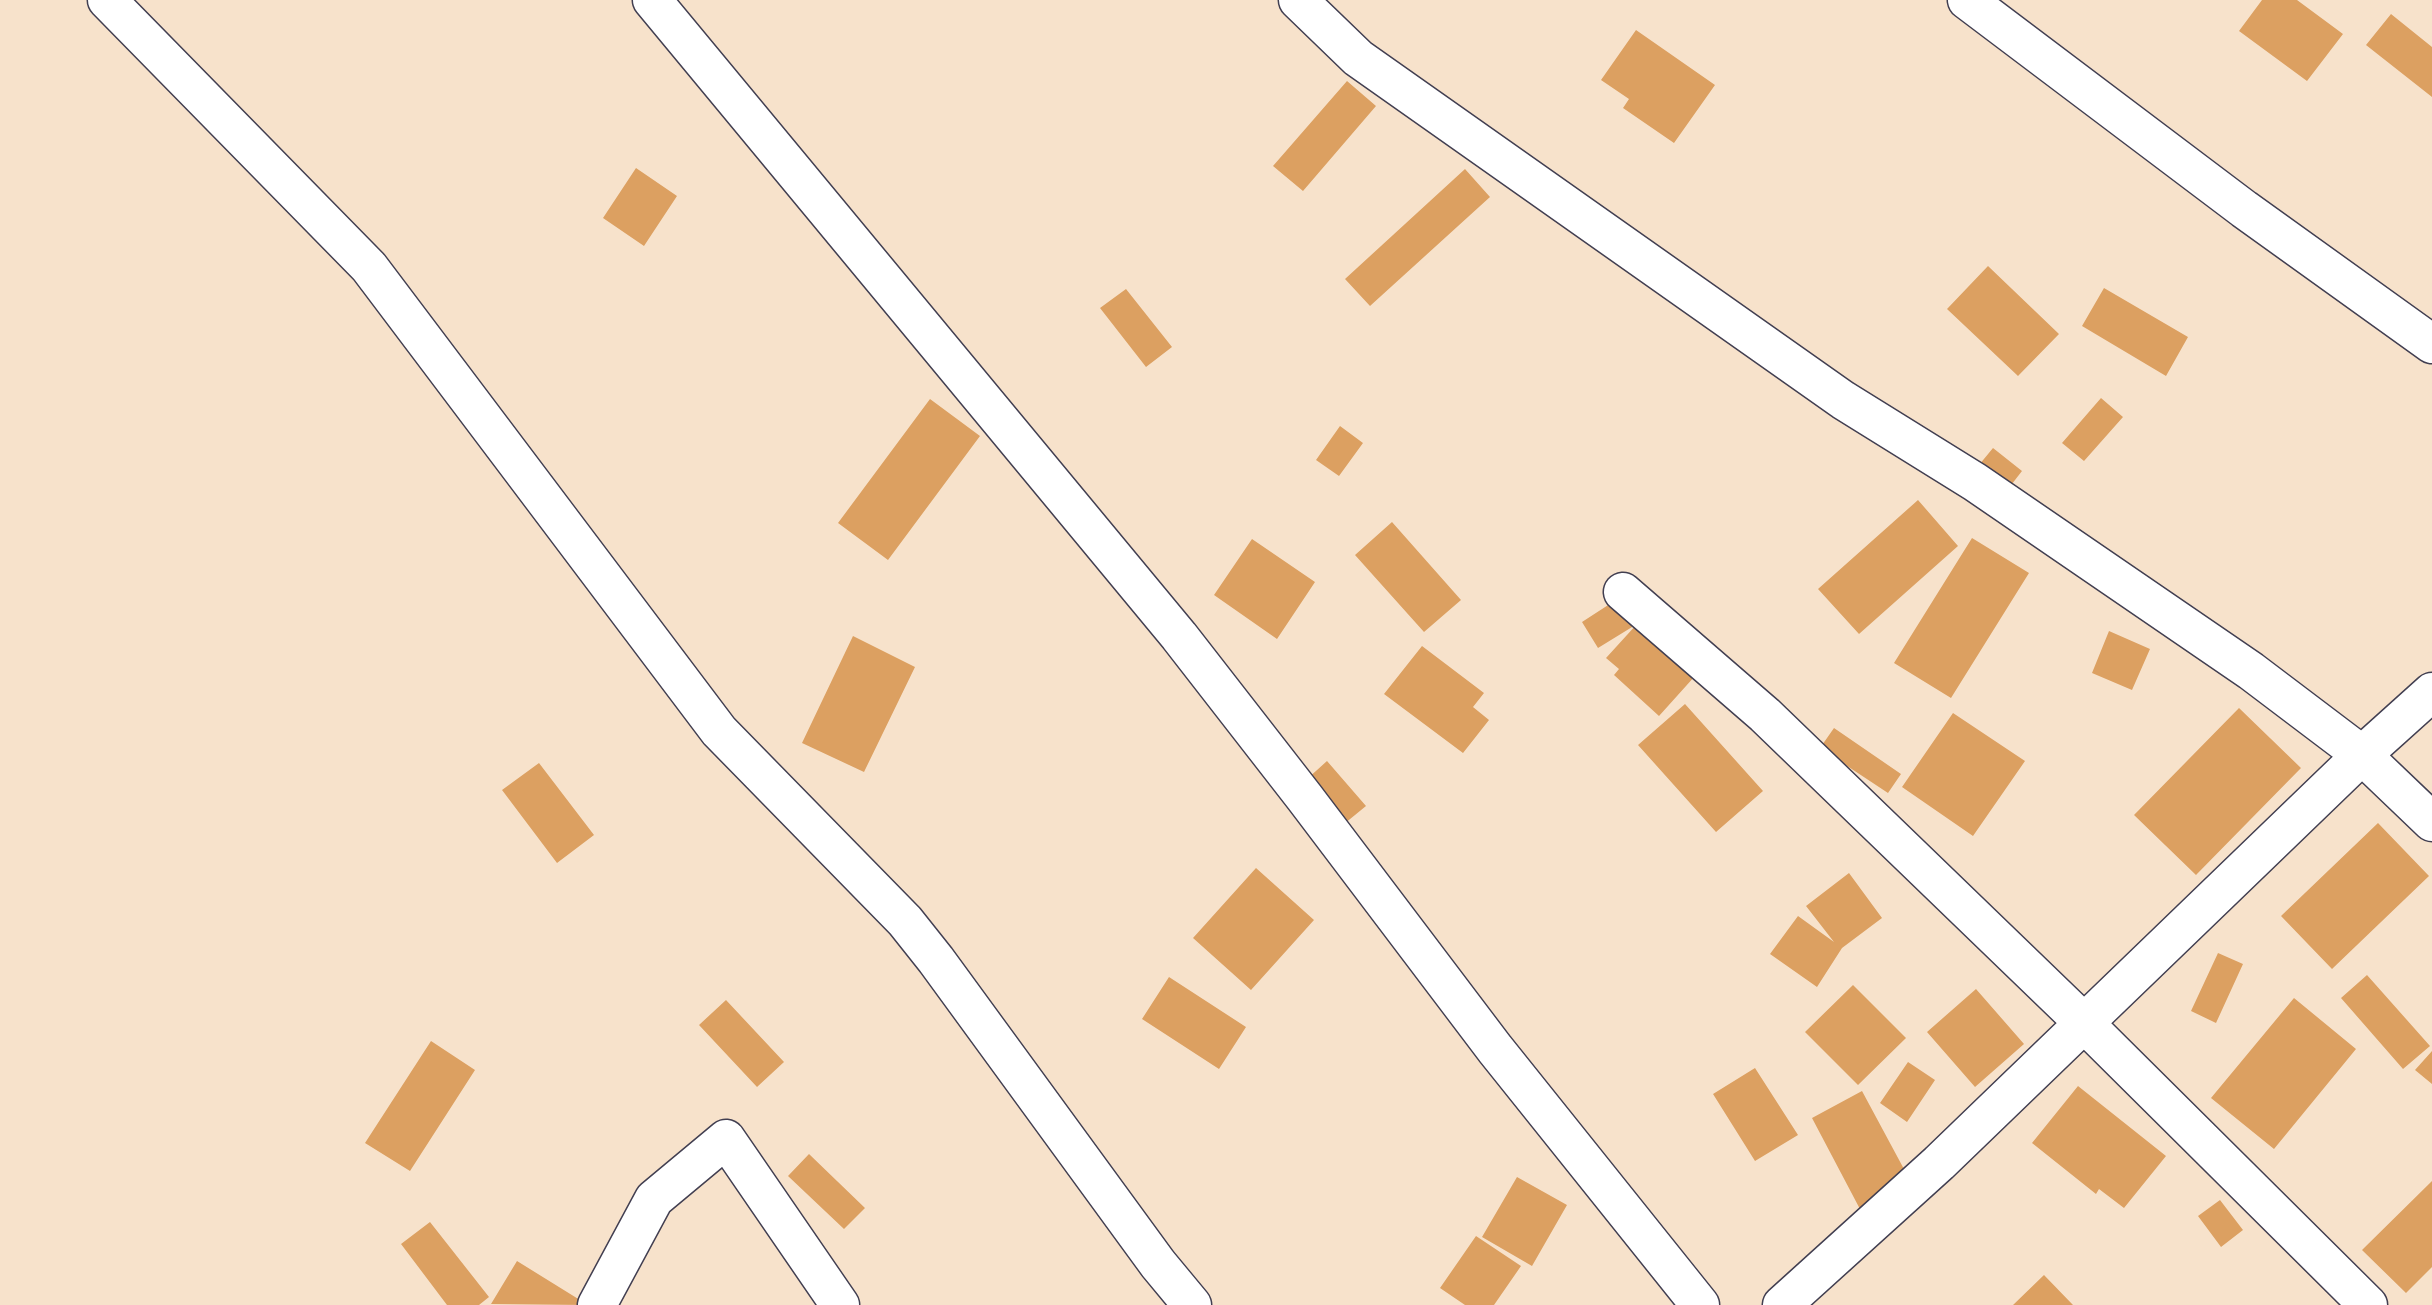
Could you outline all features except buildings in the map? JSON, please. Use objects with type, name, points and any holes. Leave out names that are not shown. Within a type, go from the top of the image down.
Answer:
[{"type":"street","points":[[107,0],[369,267],[719,731],[905,921],[1158,1264],[1192,1305]]},
{"type":"street","points":[[652,0],[1187,647],[1495,1049],[1700,1305]]},
{"type":"street","points":[[1298,0],[1358,58],[1843,400],[1975,482],[2252,671],[2362,755],[2432,822]]},
{"type":"street","points":[[1966,0],[2244,209],[2432,344]]},
{"type":"street","points":[[1623,592],[1765,715],[2084,1023],[2368,1305]]},
{"type":"street","points":[[1782,1305],[1939,1163],[2362,755],[2432,692]]},
{"type":"street","points":[[597,1305],[654,1199],[726,1139],[840,1305]]}]
